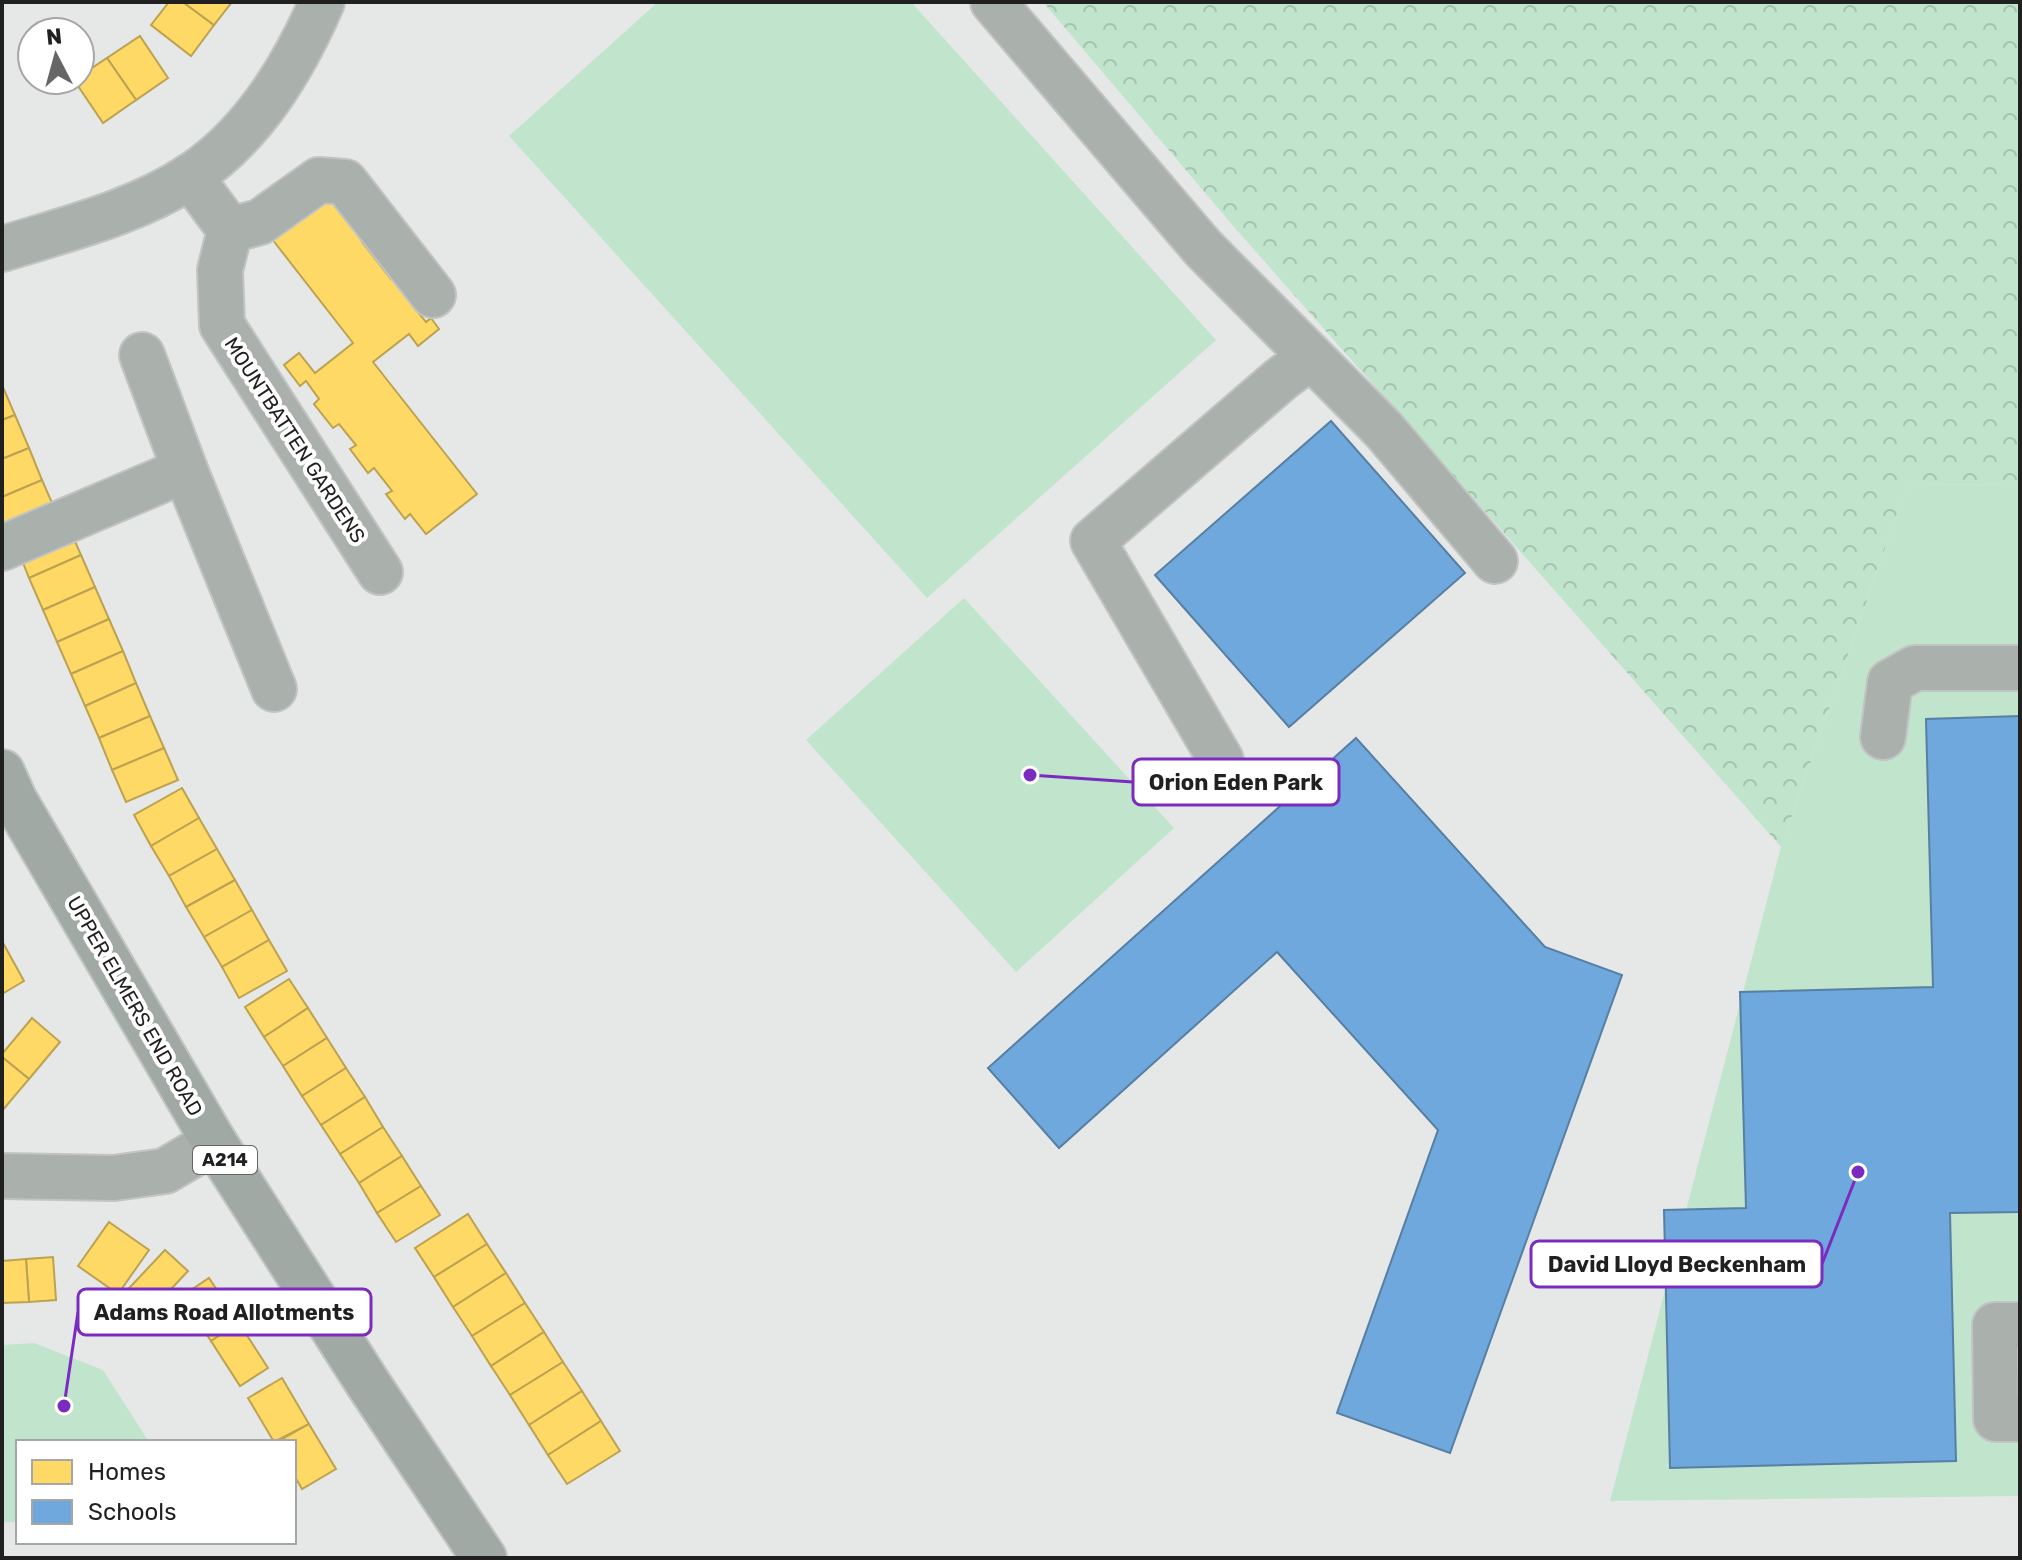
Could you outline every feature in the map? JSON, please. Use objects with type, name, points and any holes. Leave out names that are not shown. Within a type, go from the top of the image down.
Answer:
[{"type":"main road","name":"UPPER ELMERS END ROAD","points":[[2,772],[14,799],[214,1142],[484,1558]]},
{"type":"street","points":[[2,249],[103,218],[190,176],[231,144],[257,115],[283,78],[322,2]]},
{"type":"street","points":[[993,2],[1203,248],[1384,430],[1495,561]]},
{"type":"street","points":[[190,176],[230,230],[260,222],[319,180],[345,182],[433,295]]},
{"type":"street","name":"MOUNTBATTEN GARDENS","points":[[230,230],[220,270],[222,325],[380,572]]},
{"type":"street","points":[[142,355],[274,689]]},
{"type":"street","points":[[1221,760],[1093,541],[1281,379],[1311,357]]},
{"type":"street","points":[[2,548],[185,470]]},
{"type":"street","points":[[1883,737],[1890,682],[1915,668],[2020,668]]},
{"type":"street","points":[[2,1176],[114,1178],[165,1171],[214,1142]]},
{"type":"street","points":[[2020,1325],[1995,1325],[1996,1419],[2020,1419]]},
{"type":"green space","points":[[658,2],[911,2],[1216,340],[927,598],[509,136]]},
{"type":"green space","points":[[1043,2],[2020,2],[2020,484],[1907,485],[1781,847],[1235,228]]},
{"type":"green space","points":[[2020,484],[2020,1496],[1610,1501],[1781,847],[1907,485]]},
{"type":"green space","points":[[964,598],[1174,828],[1016,972],[806,740]]},
{"type":"green space","points":[[34,1343],[103,1370],[148,1440],[16,1440],[16,1522],[2,1522],[2,1345]]},
{"type":"building: Homes","points":[[169,2],[183,2],[214,25],[191,56],[151,25]]},
{"type":"building: Homes","points":[[183,2],[232,2],[214,25]]},
{"type":"building: Homes","points":[[140,36],[168,78],[136,100],[107,58]]},
{"type":"building: Homes","points":[[107,58],[136,100],[103,123],[85,96],[96,96],[96,65]]},
{"type":"building: Homes","points":[[327,196],[344,218],[350,214],[368,237],[362,242],[391,279],[397,274],[415,297],[410,302],[426,322],[431,318],[439,329],[418,346],[409,334],[373,362],[477,494],[426,534],[410,514],[405,519],[386,494],[392,491],[374,468],[368,473],[350,449],[356,445],[339,424],[333,428],[314,404],[319,399],[306,381],[300,386],[284,365],[299,353],[315,373],[353,343],[272,239]]},
{"type":"building: Homes","points":[[2,385],[15,415],[2,420]]},
{"type":"building: Homes","points":[[15,415],[29,448],[2,459],[2,420]]},
{"type":"building: Homes","points":[[29,448],[42,480],[2,497],[2,459]]},
{"type":"building: Homes","points":[[42,480],[56,512],[2,535],[2,497]]},
{"type":"building: Homes","points":[[67,523],[81,555],[29,578],[16,545]]},
{"type":"building: Homes","points":[[81,555],[95,587],[43,610],[29,578]]},
{"type":"building: Homes","points":[[95,587],[109,619],[57,642],[43,610]]},
{"type":"building: Homes","points":[[109,619],[123,651],[71,674],[57,642]]},
{"type":"building: Homes","points":[[123,651],[136,683],[85,706],[71,674]]},
{"type":"building: Homes","points":[[136,683],[150,716],[99,738],[85,706]]},
{"type":"building: Homes","points":[[150,716],[164,748],[112,770],[99,738]]},
{"type":"building: Homes","points":[[164,748],[178,780],[126,802],[112,770]]},
{"type":"building: Homes","points":[[182,788],[199,818],[151,846],[134,815]]},
{"type":"building: Homes","points":[[199,818],[217,849],[169,876],[151,846]]},
{"type":"building: Homes","points":[[217,849],[235,880],[186,907],[169,876]]},
{"type":"building: Homes","points":[[235,880],[252,910],[204,937],[186,907]]},
{"type":"building: Homes","points":[[252,910],[269,940],[222,967],[204,937]]},
{"type":"building: Homes","points":[[269,940],[287,971],[239,998],[222,967]]},
{"type":"building: Homes","points":[[2,941],[24,981],[2,994]]},
{"type":"building: Homes","points":[[289,979],[308,1008],[264,1037],[245,1007]]},
{"type":"building: Homes","points":[[308,1008],[327,1038],[283,1066],[264,1037]]},
{"type":"building: Homes","points":[[32,1018],[60,1042],[29,1079],[2,1054]]},
{"type":"building: Homes","points":[[327,1038],[346,1068],[302,1096],[283,1066]]},
{"type":"building: Homes","points":[[2,1057],[29,1079],[2,1111]]},
{"type":"building: Homes","points":[[346,1068],[365,1097],[321,1125],[302,1096]]},
{"type":"building: Homes","points":[[365,1097],[383,1127],[340,1154],[321,1125]]},
{"type":"building: Homes","points":[[383,1127],[402,1156],[359,1183],[340,1154]]},
{"type":"building: Homes","points":[[402,1156],[421,1186],[377,1213],[359,1183]]},
{"type":"building: Homes","points":[[421,1186],[440,1215],[396,1242],[377,1213]]},
{"type":"building: Homes","points":[[468,1214],[487,1244],[434,1277],[415,1248]]},
{"type":"building: Homes","points":[[109,1222],[149,1250],[118,1294],[78,1266]]},
{"type":"building: Homes","points":[[487,1244],[506,1273],[453,1307],[434,1277]]},
{"type":"building: Homes","points":[[165,1250],[188,1271],[140,1322],[117,1301]]},
{"type":"building: Homes","points":[[53,1257],[56,1300],[29,1302],[26,1259]]},
{"type":"building: Homes","points":[[26,1259],[29,1302],[2,1303],[2,1261]]},
{"type":"building: Homes","points":[[506,1273],[525,1303],[472,1336],[453,1307]]},
{"type":"building: Homes","points":[[209,1278],[239,1323],[211,1341],[182,1296]]},
{"type":"building: Homes","points":[[525,1303],[544,1332],[491,1366],[472,1336]]},
{"type":"building: Homes","points":[[239,1323],[268,1368],[240,1386],[211,1341]]},
{"type":"building: Homes","points":[[544,1332],[563,1362],[510,1395],[491,1366]]},
{"type":"building: Homes","points":[[563,1362],[582,1391],[529,1425],[510,1395]]},
{"type":"building: Homes","points":[[282,1378],[309,1424],[273,1440],[248,1398]]},
{"type":"building: Homes","points":[[582,1391],[601,1421],[548,1455],[529,1425]]},
{"type":"building: Homes","points":[[601,1421],[620,1451],[567,1484],[548,1455]]},
{"type":"building: Homes","points":[[309,1424],[336,1469],[302,1489],[296,1478],[296,1440],[281,1440]]},
{"type":"building: Schools","points":[[1331,421],[1465,573],[1289,727],[1155,575]]},
{"type":"building: Schools","points":[[2020,716],[2020,1212],[1950,1213],[1956,1461],[1670,1468],[1664,1210],[1746,1208],[1740,992],[1933,987],[1926,719]]},
{"type":"building: Schools","points":[[1356,738],[1545,947],[1622,975],[1450,1453],[1337,1413],[1438,1130],[1277,952],[1059,1148],[988,1068]]},
{"type":"place","name":"Orion Eden Park","points":[[1030,775]]},
{"type":"place","name":"David Lloyd Beckenham","points":[[1858,1172]]},
{"type":"place","name":"Adams Road Allotments","points":[[64,1406]]}]
